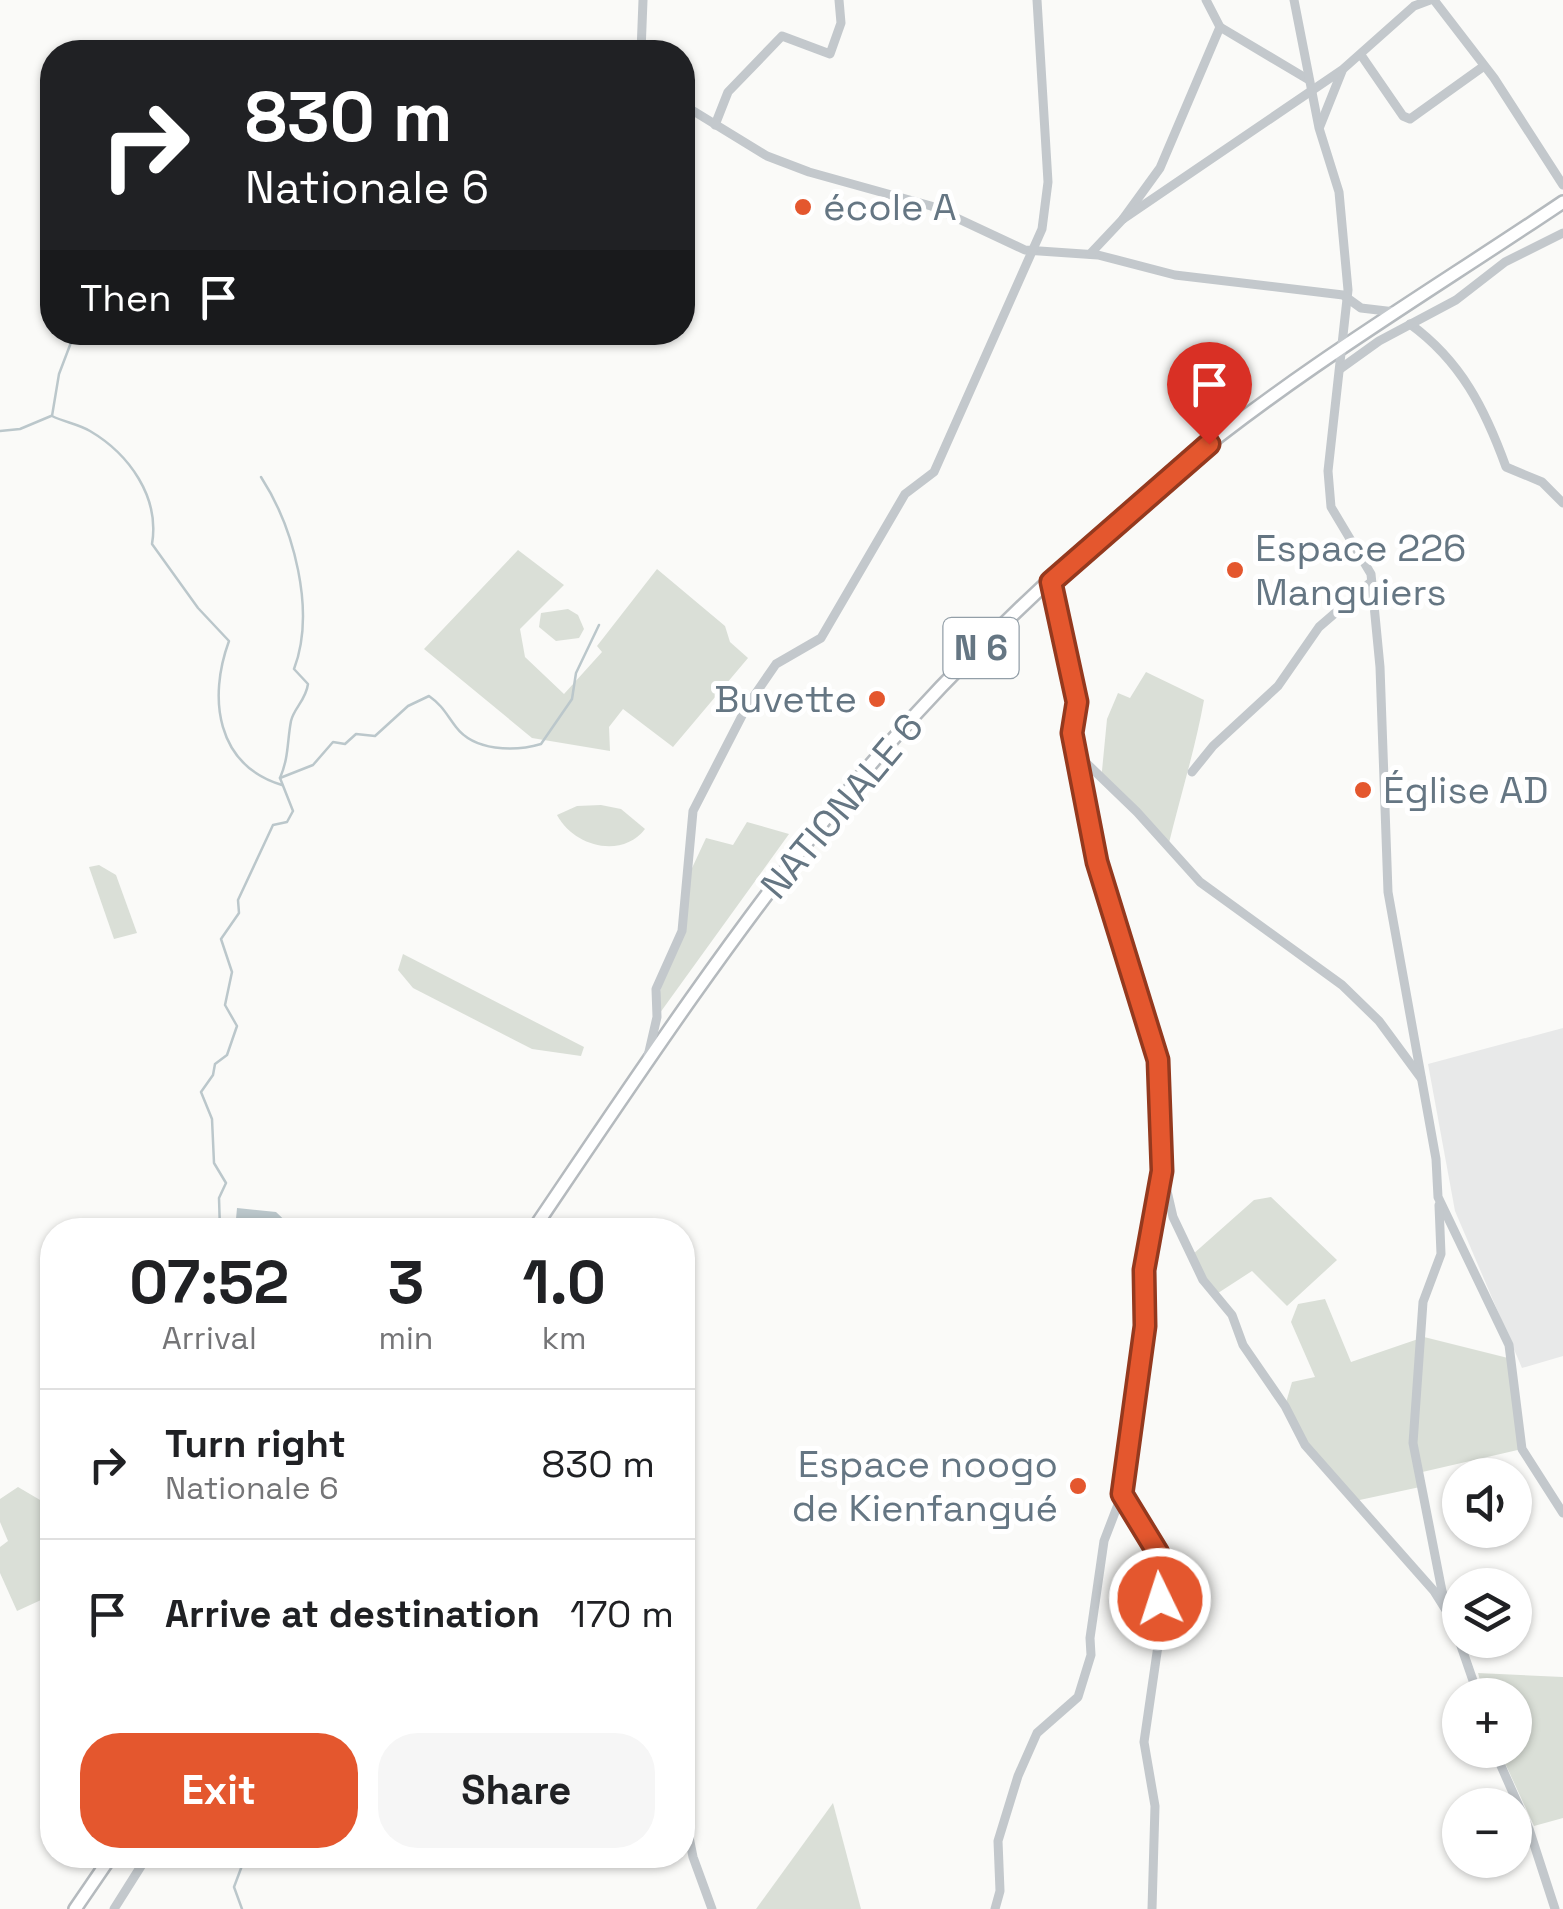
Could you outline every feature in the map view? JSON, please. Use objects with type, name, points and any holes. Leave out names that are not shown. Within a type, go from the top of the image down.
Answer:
[{"type":"main road","name":"NATIONALE 6","points":[[541,1218],[722,954],[834,808],[976,652],[1179,467],[1342,348],[1563,202]]},
{"type":"main road","points":[[75,1909],[103,1868]]},
{"type":"street","points":[[641,40],[643,0]]},
{"type":"street","points":[[715,125],[728,92],[782,36],[830,54],[840,23],[839,0]]},
{"type":"street","points":[[647,1062],[658,1017],[656,990],[682,931],[693,811],[747,706],[776,664],[821,638],[905,494],[934,472],[1042,229],[1048,182],[1037,0]]},
{"type":"street","points":[[1294,0],[1319,128],[1338,192],[1347,297],[1328,471],[1331,507],[1365,562],[1371,582],[1380,668],[1388,892],[1423,1080],[1438,1198],[1440,1254],[1423,1302],[1413,1444],[1426,1524],[1442,1587]]},
{"type":"street","points":[[1123,220],[1310,84],[1342,70],[1411,3],[1432,0],[1484,66],[1563,186]]},
{"type":"street","points":[[1210,2],[1220,27],[1310,84]]},
{"type":"street","points":[[1090,254],[1123,220],[1160,168],[1220,27]]},
{"type":"street","points":[[1361,55],[1403,116],[1410,120],[1484,66]]},
{"type":"street","points":[[1319,128],[1342,70]]},
{"type":"street","points":[[695,112],[767,156],[927,205],[998,241],[1025,250],[1034,247],[1090,254],[1175,275],[1347,297],[1362,308],[1395,312]]},
{"type":"street","points":[[1340,368],[1456,300],[1505,262],[1563,233]]},
{"type":"street","points":[[1410,324],[1458,368],[1498,440],[1506,467],[1542,482],[1563,503]]},
{"type":"street","points":[[1051,582],[1077,702],[1072,733],[1097,862],[1158,1060],[1162,1171],[1173,1217],[1204,1280],[1232,1315],[1243,1345],[1285,1406],[1305,1445],[1442,1604]]},
{"type":"street","points":[[1192,772],[1213,746],[1278,686],[1319,627],[1371,582]]},
{"type":"street","points":[[1078,755],[1138,812],[1200,882],[1342,986],[1379,1021],[1423,1080]]},
{"type":"street","points":[[995,1909],[1000,1891],[998,1842],[1018,1776],[1037,1733],[1078,1696],[1092,1655],[1090,1638],[1104,1541],[1122,1494],[1145,1326],[1144,1270],[1162,1171]]},
{"type":"street","points":[[1438,1198],[1509,1345],[1522,1449],[1563,1512]]},
{"type":"street","points":[[1122,1494],[1153,1542],[1160,1569],[1161,1626],[1144,1742],[1155,1806],[1152,1909]]},
{"type":"street","points":[[1502,1768],[1529,1829],[1555,1909]]},
{"type":"street","points":[[695,1860],[712,1909]]},
{"type":"street","points":[[114,1909],[140,1868]]},
{"type":"shaded area","points":[[518,550],[564,585],[520,629],[525,657],[564,694],[602,652],[597,646],[657,569],[725,626],[730,642],[748,658],[673,747],[623,709],[609,727],[610,751],[532,738],[424,649]]},
{"type":"shaded area","points":[[568,609],[578,615],[584,629],[579,638],[556,641],[539,627],[541,613]]},
{"type":"shaded area","points":[[1146,672],[1204,700],[1168,847],[1101,781],[1107,719],[1118,693],[1130,698]]},
{"type":"shaded area","points":[[577,806],[621,809],[645,829],[624,844],[599,845],[575,835],[557,815]]},
{"type":"shaded area","points":[[747,822],[789,834],[657,1017],[663,969],[681,931],[686,881],[706,838],[733,845]]},
{"type":"shaded area","points":[[99,865],[116,875],[137,933],[114,939],[89,867]]},
{"type":"shaded area","points":[[403,954],[584,1047],[581,1056],[532,1049],[413,988],[398,970]]},
{"type":"shaded area","points":[[1563,1028],[1563,1356],[1522,1368],[1455,1211],[1428,1064]]},
{"type":"shaded area","points":[[1271,1197],[1337,1260],[1287,1306],[1252,1271],[1215,1295],[1192,1255],[1254,1200]]},
{"type":"shaded area","points":[[237,1208],[276,1212],[282,1218],[236,1218]]},
{"type":"shaded area","points":[[1325,1299],[1351,1362],[1424,1337],[1512,1359],[1522,1449],[1483,1458],[1442,1458],[1442,1467],[1418,1473],[1420,1487],[1355,1501],[1314,1458],[1285,1406],[1292,1382],[1315,1377],[1291,1322],[1298,1304]]},
{"type":"shaded area","points":[[18,1487],[40,1500],[40,1600],[17,1611],[0,1573],[0,1547],[8,1541],[0,1522],[0,1499]]},
{"type":"shaded area","points":[[1478,1673],[1563,1677],[1563,1818],[1534,1826],[1532,1788],[1516,1788],[1507,1768],[1532,1768],[1532,1678],[1479,1678]]},
{"type":"shaded area","points":[[833,1803],[861,1909],[756,1909]]},
{"type":"waterway","points":[[70,345],[59,374],[52,416],[104,441],[139,478],[151,510],[152,544],[198,608],[229,641],[219,685],[219,706],[231,746],[243,762],[282,785]]},
{"type":"waterway","points":[[0,431],[20,429],[51,416]]},
{"type":"waterway","points":[[220,1218],[219,1198],[226,1183],[214,1163],[212,1119],[201,1092],[213,1075],[215,1064],[227,1055],[237,1026],[225,1005],[232,972],[221,939],[239,913],[238,900],[273,825],[287,822],[293,811],[280,778],[291,721],[308,684],[294,669],[303,622],[298,570],[283,520],[261,477]]},
{"type":"waterway","points":[[280,778],[313,765],[333,742],[345,744],[356,734],[375,736],[408,706],[429,696],[473,741],[495,748],[541,744],[572,699],[576,673],[599,625]]},
{"type":"waterway","points":[[241,1868],[234,1887],[242,1909]]},
{"type":"place","name":"école A","points":[[803,207]]},
{"type":"place","name":"Espace 226 Manguiers","points":[[1235,570]]},
{"type":"place","name":"Buvette","points":[[877,699]]},
{"type":"place","name":"Église AD","points":[[1363,790]]},
{"type":"place","name":"Espace noogo de Kienfangué","points":[[1078,1486]]},
{"type":"route","points":[[1160,1599],[1158,1553],[1122,1494],[1145,1326],[1144,1270],[1162,1171],[1158,1060],[1110,908],[1079,783],[1072,733],[1077,702],[1051,582],[1209,444]]}]
